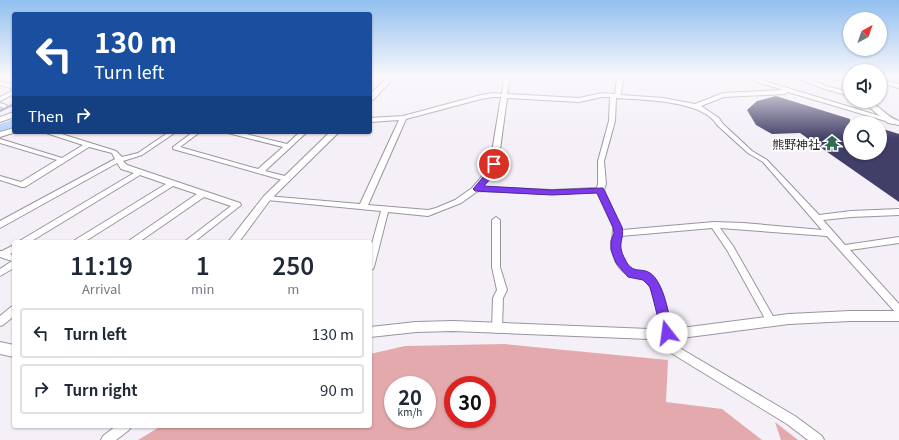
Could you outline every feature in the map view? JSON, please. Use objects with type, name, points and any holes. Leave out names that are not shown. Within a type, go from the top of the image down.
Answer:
[{"type":"street","points":[[372,120],[403,118],[479,98]]},
{"type":"street","points":[[267,198],[428,213],[446,208],[465,199],[478,189],[488,177],[494,164],[503,98]]},
{"type":"street","points":[[532,98],[579,100],[590,98]]},
{"type":"street","points":[[615,98],[612,121],[601,161],[602,184],[600,190],[619,233]]},
{"type":"street","points":[[627,98],[696,106],[717,119],[719,124],[750,152],[765,161],[818,218],[899,310]]},
{"type":"street","points":[[696,106],[717,98]]},
{"type":"street","points":[[813,98],[899,124]]},
{"type":"street","points":[[875,108],[891,121]]},
{"type":"street","points":[[0,120],[12,115]]},
{"type":"street","points":[[363,207],[403,118]]},
{"type":"street","points":[[0,135],[12,131]]},
{"type":"street","points":[[56,134],[114,152],[117,154],[118,160],[124,167],[237,205],[191,240]]},
{"type":"street","points":[[0,225],[118,160],[140,154],[167,134]]},
{"type":"street","points":[[194,134],[175,148],[286,179]]},
{"type":"street","points":[[238,134],[288,146]]},
{"type":"street","points":[[260,171],[302,134]]},
{"type":"street","points":[[235,240],[267,198],[333,134]]},
{"type":"street","points":[[0,141],[63,160]]},
{"type":"street","points":[[0,178],[22,185],[89,144]]},
{"type":"street","points":[[27,240],[140,172]]},
{"type":"street","points":[[81,240],[172,183]]},
{"type":"street","points":[[478,189],[552,192],[600,190]]},
{"type":"street","points":[[136,240],[203,194]]},
{"type":"street","points":[[372,259],[385,209]]},
{"type":"street","points":[[818,218],[851,214],[899,212]]},
{"type":"street","points":[[496,220],[496,266],[502,290],[498,298],[497,329]]},
{"type":"street","points":[[619,233],[714,225],[769,227],[800,233],[830,233]]},
{"type":"street","points":[[714,225],[730,248],[771,321]]},
{"type":"street","points":[[619,233],[615,241],[616,250],[621,263],[632,274],[646,276],[655,285],[667,333]]},
{"type":"street","points":[[843,248],[899,240]]},
{"type":"street","points":[[1,254],[12,249]]},
{"type":"street","points":[[1,254],[12,258]]},
{"type":"street","points":[[0,273],[12,265]]},
{"type":"street","points":[[0,322],[12,312]]},
{"type":"street","points":[[372,332],[416,327],[453,326],[497,329],[649,334],[771,321],[850,316],[899,316]]},
{"type":"street","points":[[649,334],[791,420],[818,440]]},
{"type":"street","points":[[0,348],[12,351]]},
{"type":"street","points":[[107,440],[122,428]]},
{"type":"shaded area","points":[[504,344],[668,360],[666,402],[722,409],[762,440],[138,440],[158,428],[372,428],[372,354],[405,346]]},
{"type":"shaded area","points":[[775,422],[798,440],[781,440]]},
{"type":"building","name":"熊野神社","points":[[770,98],[781,98],[843,117],[843,160],[887,160],[887,130],[899,134],[899,202],[800,133],[772,134],[756,125],[747,110],[757,101]]},
{"type":"waterway","points":[[0,111],[12,105]]},
{"type":"waterway","points":[[0,129],[12,124]]},
{"type":"place","name":"熊野神社","points":[[832,143]]},
{"type":"route","points":[[494,164],[488,177],[478,189],[552,192],[600,190],[619,233],[615,241],[616,250],[621,263],[632,274],[646,276],[655,285],[667,333]]}]
